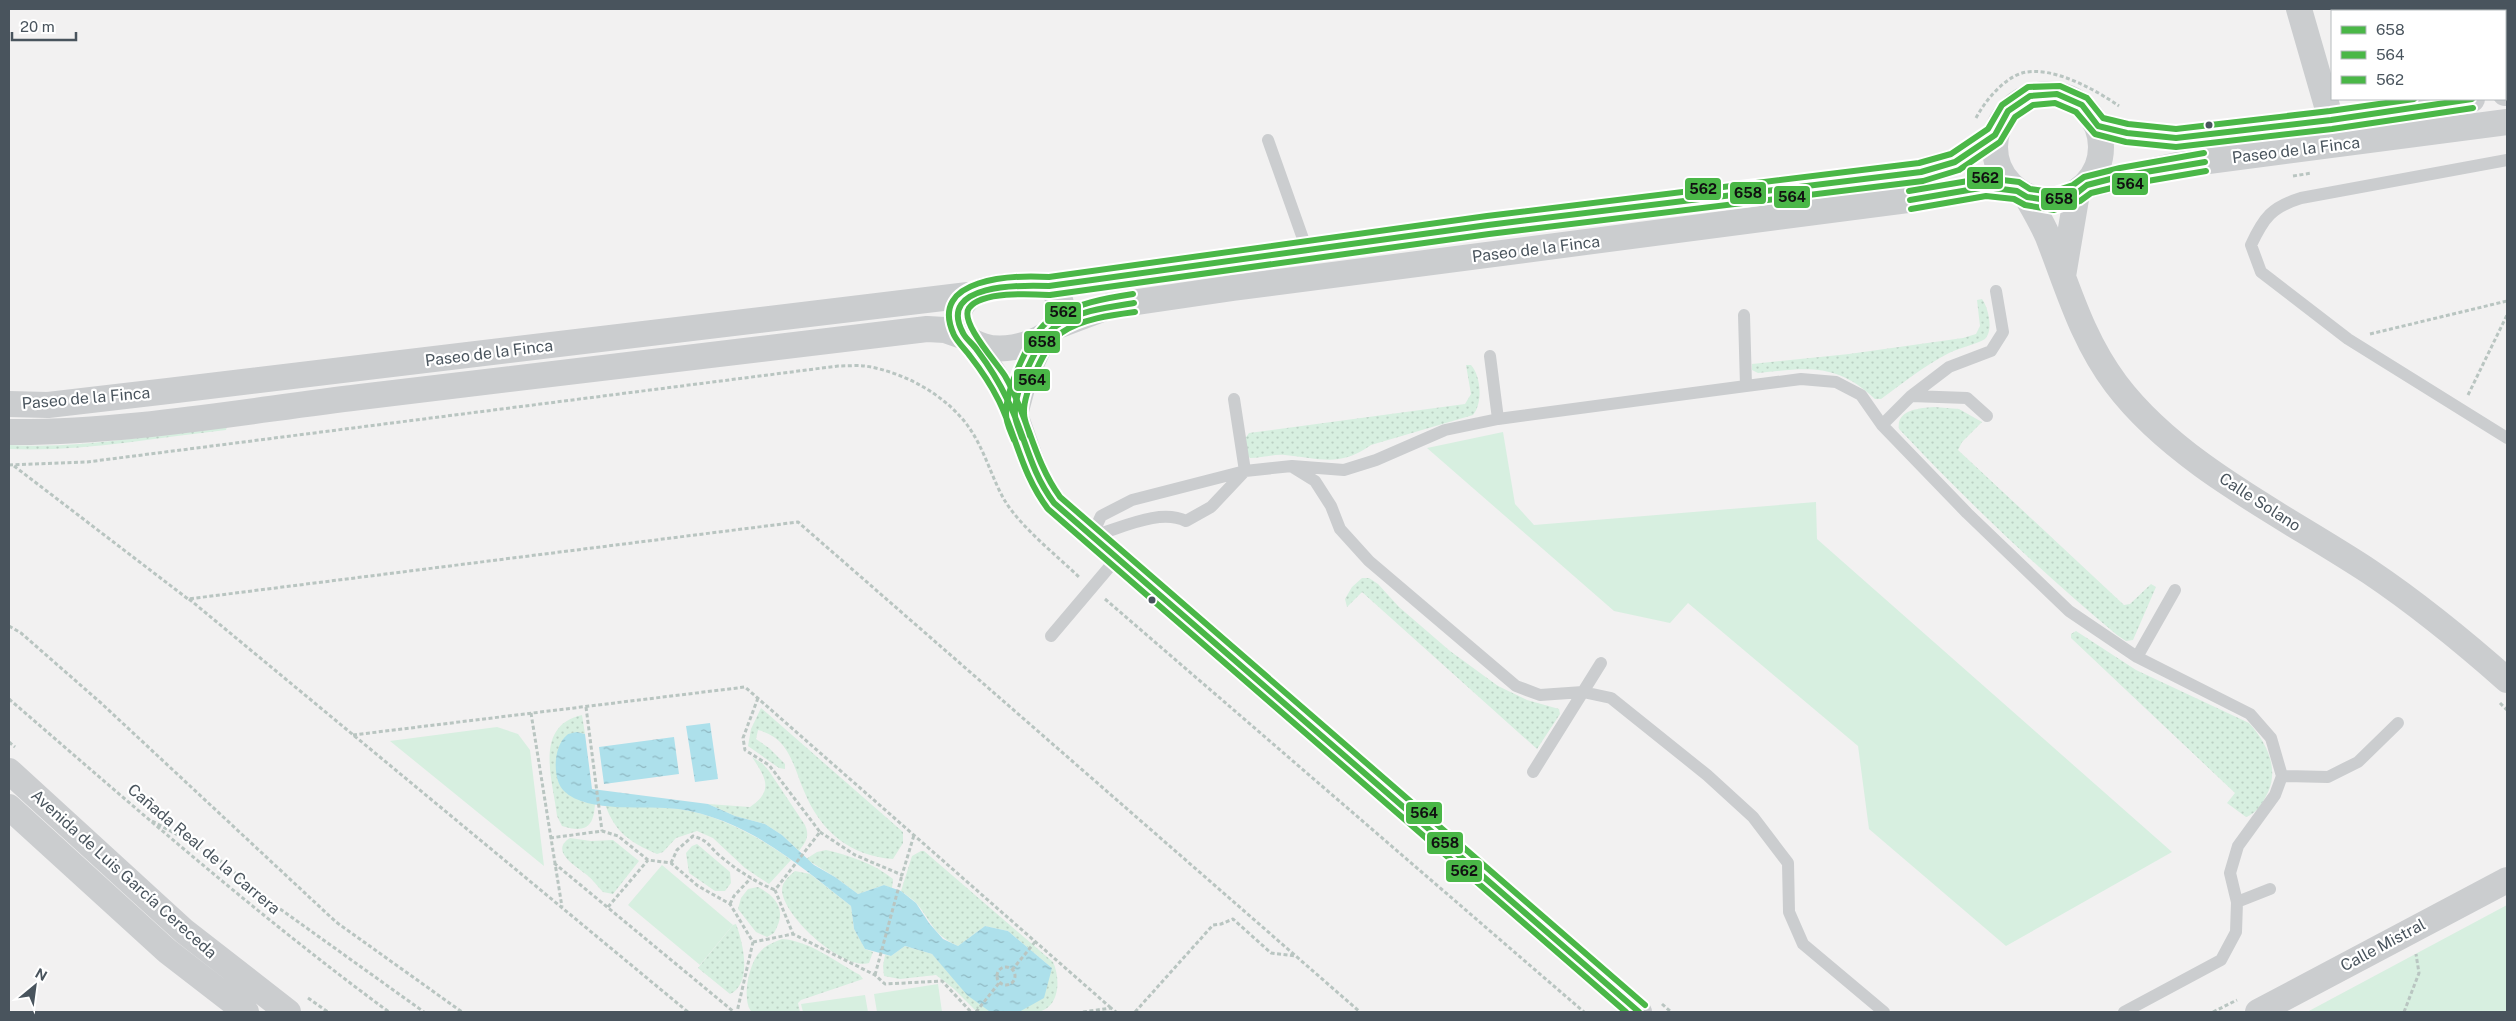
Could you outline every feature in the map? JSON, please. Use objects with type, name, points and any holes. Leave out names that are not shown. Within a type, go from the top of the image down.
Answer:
[{"type":"street","name":"Paseo de la Finca","points":[[2299,9],[2331,120]]},
{"type":"street","points":[[2057,94],[2082,105],[2098,126],[2102,147],[2098,167],[2082,189],[2053,201],[2022,194],[2002,175],[1995,156],[1996,135],[2008,111],[2030,96],[2057,94]]},
{"type":"street","name":"Paseo de la Finca","points":[[2098,126],[2126,132],[2176,138],[2331,120],[2465,100]]},
{"type":"street","name":"Paseo de la Finca","points":[[2082,189],[2178,165],[2507,122]]},
{"type":"street","name":"Paseo de la Finca","points":[[1049,286],[1497,224],[1918,173],[1955,162],[1996,135]]},
{"type":"street","name":"Paseo de la Finca","points":[[1051,331],[1110,306],[1233,288],[1875,205],[1986,187],[2022,194]]},
{"type":"street","name":"Calle Solano","points":[[2063,280],[2082,189]]},
{"type":"street","name":"Calle Solano","points":[[2022,194],[2047,236],[2077,318],[2094,351],[2126,396],[2158,428],[2215,474],[2370,572],[2414,604],[2507,680]]},
{"type":"street","points":[[1015,414],[1025,377],[1062,315],[1062,304],[1058,294],[1049,286],[1026,284],[980,291],[968,295],[960,306],[958,318],[968,340],[996,375],[1015,414],[1023,443],[1041,485],[1054,503],[1648,1006]]},
{"type":"street","name":"Paseo de la Finca","points":[[9,404],[48,405],[968,295]]},
{"type":"street","name":"Paseo de la Finca","points":[[9,432],[56,433],[172,420],[737,350],[926,329],[945,330],[968,340]]},
{"type":"street","points":[[968,340],[987,347],[1004,348],[1025,345],[1051,331]]},
{"type":"street","name":"Avenida de Luis García Cereceda","points":[[9,771],[184,931],[288,1012]]},
{"type":"street","name":"Avenida de Luis García Cereceda","points":[[9,807],[167,950],[246,1012]]},
{"type":"street","name":"Calle Mistral","points":[[2258,1012],[2507,880]]},
{"type":"lane","points":[[1268,140],[1307,250]]},
{"type":"lane","points":[[2507,160],[2301,198],[2284,203],[2269,213],[2260,226],[2252,245],[2260,272],[2348,339],[2507,438]]},
{"type":"lane","points":[[1882,425],[1911,396],[1949,367],[1991,351],[2003,332],[1996,291]]},
{"type":"lane","points":[[1744,315],[1746,386]]},
{"type":"lane","points":[[1490,356],[1498,419]]},
{"type":"lane","points":[[1092,536],[1101,516],[1132,500],[1246,471],[1292,466],[1344,470],[1376,460],[1445,430],[1498,419],[1801,379],[1836,382],[1861,395],[1882,425],[1967,513],[2069,611],[2137,657],[2250,714],[2271,738],[2282,776],[2275,795],[2238,846],[2230,873],[2237,902],[2236,932],[2221,960],[2124,1012]]},
{"type":"lane","points":[[1911,396],[1967,398],[1987,416]]},
{"type":"lane","points":[[1234,399],[1246,471]]},
{"type":"lane","points":[[1292,466],[1315,481],[1331,506],[1340,529],[1369,561],[1516,686],[1540,695],[1583,692],[1611,698],[1707,775],[1753,817],[1788,863],[1789,912],[1803,944],[1884,1012]]},
{"type":"lane","points":[[1092,536],[1159,517],[1174,515],[1186,521],[1211,507],[1246,471]]},
{"type":"lane","points":[[1051,636],[1117,558]]},
{"type":"lane","points":[[2137,657],[2175,590]]},
{"type":"lane","points":[[1533,772],[1601,663]]},
{"type":"lane","points":[[2282,776],[2328,777],[2358,762],[2398,723]]},
{"type":"lane","points":[[2237,902],[2270,889]]},
{"type":"path","points":[[2348,339],[2507,301]]},
{"type":"path","points":[[2461,410],[2507,315]]},
{"type":"path","points":[[11,465],[87,462],[838,366],[864,366],[914,382],[936,395],[958,414],[972,431],[990,463],[1005,501],[1035,536],[1091,588],[1584,1012]]},
{"type":"path","points":[[11,465],[188,599],[688,1012]]},
{"type":"path","points":[[188,599],[798,522],[1360,1012]]},
{"type":"path","points":[[9,626],[21,633],[101,703],[336,922],[462,1012]]},
{"type":"path","points":[[353,735],[745,687],[1116,1012]]},
{"type":"path","points":[[758,698],[743,738],[745,750],[769,765],[820,832],[855,855],[902,875]]},
{"type":"path","name":"Cañada Real de la Carrera","points":[[9,699],[147,818],[323,964],[389,1012]]},
{"type":"path","points":[[586,706],[602,831]]},
{"type":"path","points":[[531,713],[562,907]]},
{"type":"path","points":[[147,818],[211,853],[269,901],[424,1012]]},
{"type":"path","points":[[550,838],[602,831],[618,836],[648,860],[670,863],[698,886],[730,904],[753,942],[736,1012],[554,864]]},
{"type":"path","points":[[775,890],[793,864],[820,832]]},
{"type":"path","points":[[875,975],[914,835]]},
{"type":"path","points":[[670,863],[677,850],[692,836],[707,840],[718,855],[751,878],[775,890],[793,934]]},
{"type":"path","points":[[608,908],[648,860]]},
{"type":"path","points":[[730,904],[734,896],[751,878]]},
{"type":"path","points":[[1135,1012],[1213,925],[1233,919],[1271,952],[1296,956]]},
{"type":"path","points":[[753,942],[793,934],[875,975],[885,984],[942,981],[971,1012]]},
{"type":"path","points":[[1012,970],[1035,942]]},
{"type":"path","points":[[2404,1012],[2419,973],[2414,950]]},
{"type":"path","points":[[1005,967],[1012,970],[1015,976],[1013,982],[1005,986],[1000,983],[997,975],[1000,970],[1005,967]]},
{"type":"path","points":[[976,1012],[1000,983]]},
{"type":"path","points":[[1648,1006],[1671,1012]]},
{"type":"path","points":[[1083,1012],[1111,1008]]},
{"type":"green space","points":[[1982,299],[1990,324],[1988,335],[1985,339],[1940,358],[1914,374],[1881,399],[1875,399],[1861,387],[1834,373],[1806,369],[1758,373],[1752,370],[1752,364],[1849,354],[1963,338],[1976,334],[1980,326],[1977,300]]},
{"type":"green space","points":[[1466,365],[1471,365],[1479,382],[1478,404],[1473,415],[1371,445],[1349,457],[1339,459],[1329,460],[1281,455],[1250,458],[1245,453],[1244,440],[1249,433],[1465,404],[1471,394]]},
{"type":"green space","points":[[1934,407],[1959,409],[1982,422],[1962,442],[1958,450],[2124,605],[2130,604],[2151,584],[2156,587],[2133,640],[2126,641],[2117,635],[2032,561],[1951,483],[1899,429],[1901,418],[1905,414],[1916,409]]},
{"type":"green space","points":[[227,426],[226,430],[118,444],[9,449],[9,445],[36,446],[91,443]]},
{"type":"green space","points":[[1503,432],[1515,504],[1534,525],[1816,502],[1817,539],[2172,852],[2006,946],[1869,829],[1858,746],[1688,603],[1670,623],[1614,611],[1427,448]]},
{"type":"green space","points":[[1362,578],[1369,578],[1378,584],[1399,607],[1450,651],[1498,686],[1527,700],[1559,709],[1560,714],[1537,749],[1362,592],[1347,607],[1345,599],[1352,587]]},
{"type":"green space","points":[[2076,631],[2136,670],[2249,723],[2267,749],[2272,768],[2270,788],[2263,801],[2252,814],[2246,817],[2227,803],[2235,793],[2071,638],[2071,634]]},
{"type":"green space","points":[[761,708],[903,832],[903,843],[893,859],[877,857],[850,847],[828,829],[811,805],[789,754],[777,739],[758,730],[756,739],[769,748],[785,764],[785,769],[779,768],[748,746],[751,729]]},
{"type":"green space","points":[[582,715],[585,734],[577,732],[583,802],[595,803],[593,818],[590,823],[577,829],[562,826],[557,816],[550,771],[550,756],[552,742],[557,730],[567,721]]},
{"type":"green space","points":[[497,727],[518,734],[530,750],[544,866],[390,741]]},
{"type":"green space","points":[[752,757],[763,764],[769,771],[805,825],[806,839],[799,851],[782,835],[765,824],[735,816],[708,804],[750,807],[758,801],[763,795],[765,783],[761,771]]},
{"type":"green space","points":[[605,804],[679,809],[709,816],[765,842],[791,860],[769,884],[745,868],[713,838],[697,831],[676,838],[663,852],[657,854],[631,841],[614,822]]},
{"type":"green space","points":[[570,838],[591,841],[613,840],[639,861],[613,894],[603,892],[589,877],[566,858],[562,848],[564,843]]},
{"type":"green space","points":[[697,844],[730,872],[731,883],[725,891],[715,891],[689,873],[686,853],[692,846]]},
{"type":"green space","points":[[826,850],[852,857],[878,869],[893,879],[892,888],[884,885],[858,894],[806,859],[817,852]]},
{"type":"green space","points":[[924,851],[1053,962],[1057,975],[1057,990],[1051,1004],[1046,1009],[1026,1014],[977,1012],[954,989],[936,975],[900,979],[884,976],[885,955],[891,956],[905,946],[932,954],[950,974],[1052,968],[1008,931],[985,926],[958,946],[943,937],[915,902],[901,891],[912,856]]},
{"type":"green space","points":[[662,865],[733,925],[700,965],[628,905]]},
{"type":"green space","points":[[795,871],[810,874],[851,906],[854,929],[865,949],[873,952],[869,963],[858,963],[845,959],[831,951],[816,940],[792,914],[785,901],[782,887],[788,877]]},
{"type":"green space","points":[[758,887],[771,896],[780,912],[778,925],[774,933],[767,937],[756,932],[738,909],[741,898],[748,889]]},
{"type":"green space","points":[[2507,905],[2507,1012],[2307,1012]]},
{"type":"green space","points":[[736,924],[743,952],[744,972],[742,981],[737,989],[730,994],[698,968],[733,925]]},
{"type":"green space","points":[[782,939],[813,948],[860,975],[863,979],[801,1000],[798,1003],[800,1012],[752,1012],[747,1000],[747,991],[752,965],[755,958],[764,948]]},
{"type":"green space","points":[[938,984],[942,1012],[877,1012],[874,994]]},
{"type":"green space","points":[[865,995],[868,1012],[803,1012],[801,1004]]},
{"type":"water","points":[[710,723],[718,779],[695,782],[686,726]]},
{"type":"water","points":[[577,732],[585,734],[592,789],[708,804],[735,816],[765,824],[782,835],[814,865],[835,877],[858,894],[884,885],[901,891],[916,903],[929,923],[943,939],[958,946],[985,926],[1008,931],[1052,968],[1044,998],[1019,1012],[989,1011],[967,995],[932,954],[905,946],[891,956],[865,949],[854,929],[851,906],[792,860],[749,833],[727,823],[703,814],[678,809],[602,806],[574,798],[560,786],[557,779],[556,763],[562,740],[568,734]]},
{"type":"water","points":[[674,737],[679,774],[604,784],[599,747]]},
{"type":"transit line","name":"562","points":[[1626,1012],[1048,509],[1026,470],[996,395],[982,372],[954,335],[949,316],[953,301],[963,291],[996,279],[1049,277],[1487,216],[1919,163],[1951,154],[1988,129],[2002,105],[2028,87],[2060,86],[2087,98],[2103,118],[2128,124],[2176,129],[2407,100]]},
{"type":"transit line","name":"658","points":[[1639,1012],[1054,503],[1033,465],[1001,386],[963,333],[958,317],[961,304],[971,296],[986,290],[1003,287],[1049,286],[1488,225],[1921,172],[1955,162],[1995,135],[2008,111],[2030,96],[2057,94],[2082,105],[2098,126],[2127,133],[2176,138],[2331,120],[2465,100]]},
{"type":"transit line","name":"564","points":[[1645,1005],[1060,497],[1043,468],[1013,391],[969,323],[967,314],[969,308],[975,303],[995,296],[1019,294],[1050,295],[1489,234],[1923,181],[1959,170],[2000,142],[2015,117],[2033,105],[2055,103],[2076,112],[2095,134],[2126,142],[2176,147],[2332,129],[2473,108]]},
{"type":"transit line","name":"562","points":[[1909,191],[1986,178],[2019,182],[2030,189],[2052,192],[2073,185],[2084,177],[2120,168],[2204,153]]},
{"type":"transit line","name":"658","points":[[1910,200],[1986,187],[2017,191],[2027,197],[2053,201],[2077,193],[2087,185],[2122,176],[2205,162]]},
{"type":"transit line","name":"564","points":[[1911,209],[1986,196],[2014,199],[2025,205],[2054,210],[2080,201],[2091,193],[2124,185],[2206,171]]},
{"type":"transit line","name":"562","points":[[1014,440],[1006,417],[1010,391],[1021,362],[1035,336],[1043,326],[1051,319],[1070,309],[1101,300],[1133,294]]},
{"type":"transit line","name":"658","points":[[1022,438],[1015,416],[1018,394],[1028,367],[1049,333],[1064,321],[1083,313],[1134,303]]},
{"type":"transit line","name":"564","points":[[1030,436],[1024,416],[1027,394],[1036,370],[1055,339],[1061,333],[1078,324],[1107,316],[1135,312]]}]
